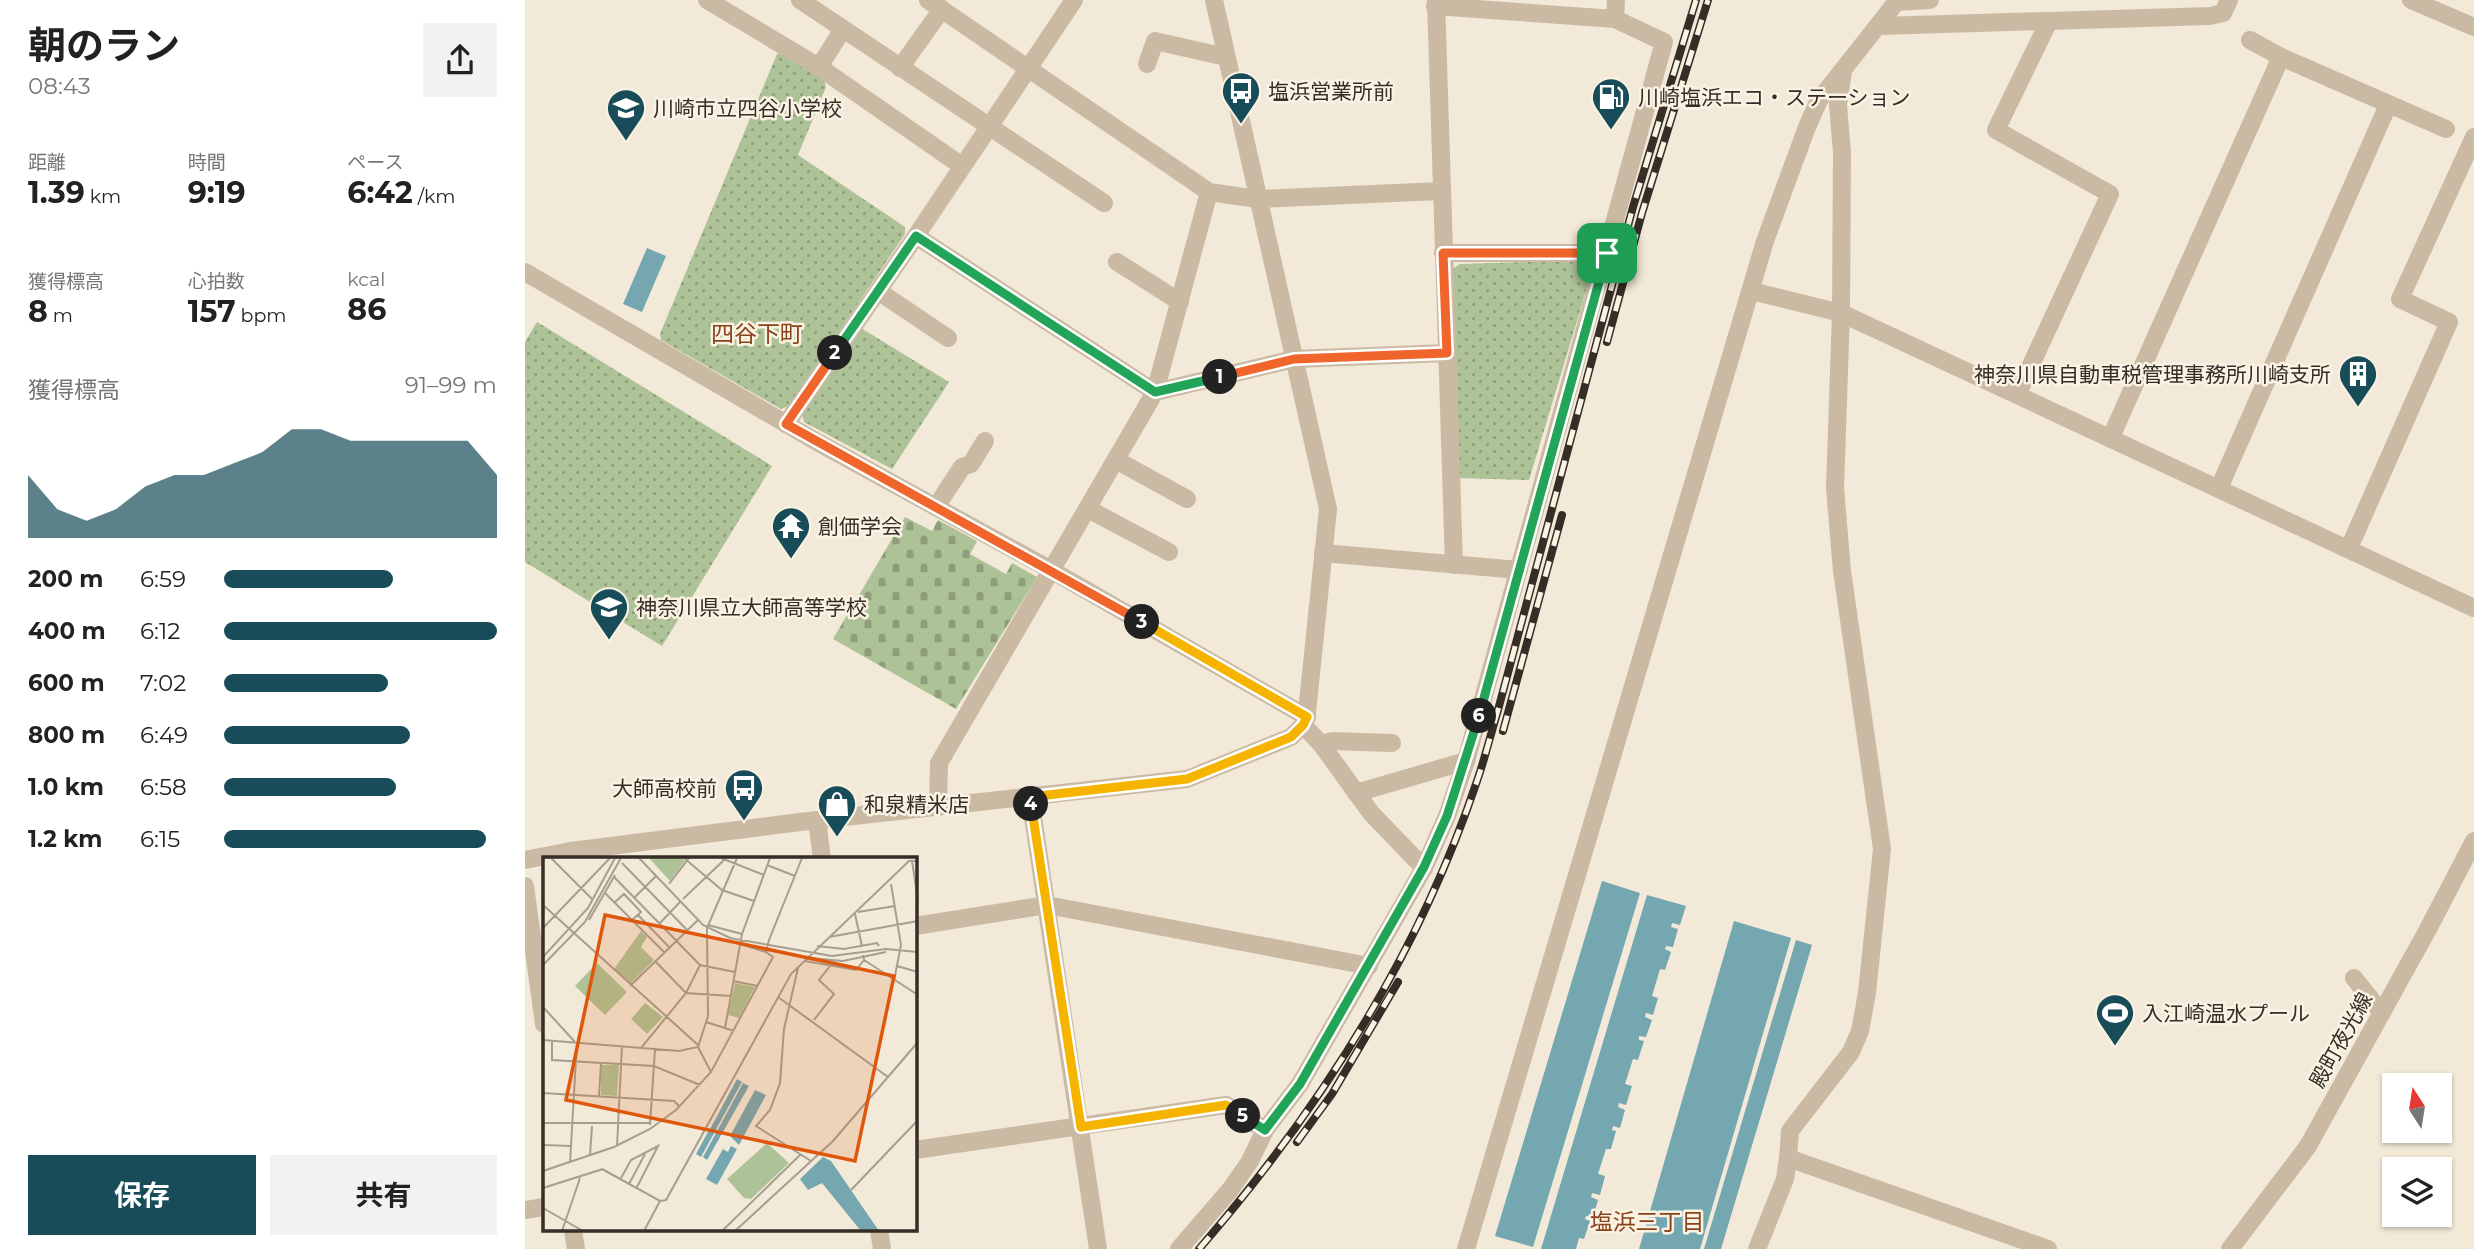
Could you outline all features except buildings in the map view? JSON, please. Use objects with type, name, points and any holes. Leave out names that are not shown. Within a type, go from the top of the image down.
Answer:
[{"type":"street","points":[[707,0],[819,67],[962,166]]},
{"type":"street","points":[[800,0],[1104,203]]},
{"type":"street","points":[[786,424],[1074,0]]},
{"type":"street","points":[[525,860],[571,851],[817,820],[1193,777],[1291,737],[1305,721],[1327,503],[1214,0]]},
{"type":"street","points":[[1615,19],[1616,0]]},
{"type":"street","points":[[1466,1249],[1765,241],[1807,127],[1819,100],[1880,26],[1897,1],[1930,0]]},
{"type":"street","points":[[1880,26],[2210,16],[2224,13],[2229,0]]},
{"type":"street","points":[[2411,0],[2474,27]]},
{"type":"street","points":[[1179,1249],[1237,1180],[1265,1130],[1300,1084],[1424,867],[1447,816],[1466,761],[1664,42],[1615,19],[1436,3],[1454,565]]},
{"type":"street","points":[[900,68],[935,5],[1209,191],[1258,199],[1441,191]]},
{"type":"street","points":[[2018,393],[2110,194],[1996,130],[2049,21]]},
{"type":"street","points":[[819,67],[843,29]]},
{"type":"street","points":[[2250,40],[2281,57],[2445,129]]},
{"type":"street","points":[[1147,64],[1155,41],[1226,57]]},
{"type":"street","points":[[2111,437],[2281,57]]},
{"type":"street","points":[[1757,1249],[1785,1179],[1790,1131],[1851,1052],[1860,1031],[1867,993],[1882,849],[1842,571],[1835,488],[1841,313],[1842,153],[1838,105],[1843,71]]},
{"type":"street","points":[[2219,488],[2388,105]]},
{"type":"street","points":[[2349,548],[2449,322],[2400,299],[2474,137]]},
{"type":"street","points":[[938,807],[939,763],[1155,392],[1209,191]]},
{"type":"street","points":[[916,236],[1155,392],[1294,359],[1447,353]]},
{"type":"street","points":[[1443,253],[1607,253]]},
{"type":"street","points":[[1117,262],[1180,302]]},
{"type":"street","points":[[525,272],[786,424],[1051,570],[1305,721],[1371,813],[1424,867]]},
{"type":"street","points":[[878,291],[948,338]]},
{"type":"street","points":[[1751,291],[1841,313],[2018,393],[2474,608]]},
{"type":"street","points":[[936,508],[962,467],[971,464],[985,441]]},
{"type":"street","points":[[1116,460],[1187,499]]},
{"type":"street","points":[[1088,509],[1170,552]]},
{"type":"street","points":[[1324,553],[1519,570]]},
{"type":"street","points":[[1321,744],[1333,741],[1392,743]]},
{"type":"street","points":[[1356,793],[1466,761]]},
{"type":"street","points":[[1030,797],[1098,1249]]},
{"type":"street","points":[[817,820],[822,857]]},
{"type":"street","name":"殿町夜光線","points":[[2229,1249],[2308,1146],[2474,841]]},
{"type":"street","points":[[525,886],[536,985],[543,1019]]},
{"type":"street","points":[[917,926],[1047,905],[1369,966]]},
{"type":"street","points":[[2354,978],[2382,1013]]},
{"type":"street","points":[[917,1150],[1226,1105],[1265,1130]]},
{"type":"street","points":[[1788,1158],[2048,1249]]},
{"type":"street","points":[[525,1210],[543,1207]]},
{"type":"green space","points":[[785,53],[824,80],[826,87],[798,155],[905,227],[905,234],[789,406],[781,409],[661,340],[660,334],[777,54]]},
{"type":"green space","points":[[1589,260],[1593,268],[1529,480],[1457,478],[1451,270],[1460,264]]},
{"type":"green space","points":[[537,322],[772,466],[662,646],[525,562],[525,342]]},
{"type":"green space","points":[[861,328],[949,382],[892,469],[804,422],[802,413]]},
{"type":"green space","points":[[905,517],[932,531],[938,520],[977,541],[970,554],[1006,574],[1012,563],[1037,577],[956,709],[833,639]]},
{"type":"water","points":[[647,248],[666,256],[642,312],[623,304]]},
{"type":"water","points":[[1602,881],[1640,893],[1533,1247],[1495,1236]]},
{"type":"water","points":[[1647,895],[1686,906],[1680,925],[1672,923],[1671,927],[1678,929],[1673,947],[1666,946],[1665,949],[1671,952],[1665,970],[1660,969],[1652,996],[1658,998],[1653,1015],[1646,1013],[1645,1017],[1652,1020],[1646,1037],[1639,1036],[1639,1040],[1644,1041],[1638,1060],[1633,1059],[1625,1084],[1632,1086],[1626,1105],[1619,1103],[1618,1107],[1625,1110],[1620,1128],[1613,1126],[1612,1130],[1616,1131],[1611,1149],[1606,1149],[1598,1174],[1605,1176],[1600,1195],[1592,1193],[1591,1197],[1598,1200],[1593,1217],[1586,1216],[1585,1219],[1590,1221],[1584,1239],[1579,1238],[1576,1249],[1541,1249]]},
{"type":"water","points":[[1734,921],[1791,938],[1700,1249],[1639,1249]]},
{"type":"water","points":[[1796,940],[1812,945],[1721,1249],[1704,1249]]},
{"type":"railway","points":[[1199,1249],[1243,1197],[1284,1142],[1361,1028],[1426,908],[1453,845],[1477,781],[1498,710],[1633,207],[1696,0]]},
{"type":"railway","points":[[1607,342],[1642,213],[1708,0]]},
{"type":"railway","points":[[1503,731],[1562,515]]},
{"type":"railway","points":[[1297,1142],[1332,1094],[1398,982]]},
{"type":"place","name":"塩浜営業所前","points":[[1241,125]]},
{"type":"place","name":"川崎塩浜エコ・ステーション","points":[[1611,131]]},
{"type":"place","name":"川崎市立四谷小学校","points":[[626,142]]},
{"type":"place","name":"神奈川県自動車税管理事務所川崎支所","points":[[2358,408]]},
{"type":"place","name":"創価学会","points":[[791,560]]},
{"type":"place","name":"神奈川県立大師高等学校","points":[[609,641]]},
{"type":"place","name":"大師高校前","points":[[744,822]]},
{"type":"place","name":"和泉精米店","points":[[837,838]]},
{"type":"place","name":"入江崎温水プール","points":[[2115,1047]]},
{"type":"district","name":"四谷下町","points":[[757,334]]},
{"type":"district","name":"塩浜三丁目","points":[[1647,1222]]},
{"type":"route","points":[[916,236],[1155,392],[1294,359],[1447,353],[1443,253],[1607,253],[1466,761],[1447,816],[1424,867],[1300,1084],[1265,1130],[1226,1105],[1081,1127],[1030,797],[1187,779],[1291,737],[1307,717],[1051,570],[786,424],[916,236]]}]
